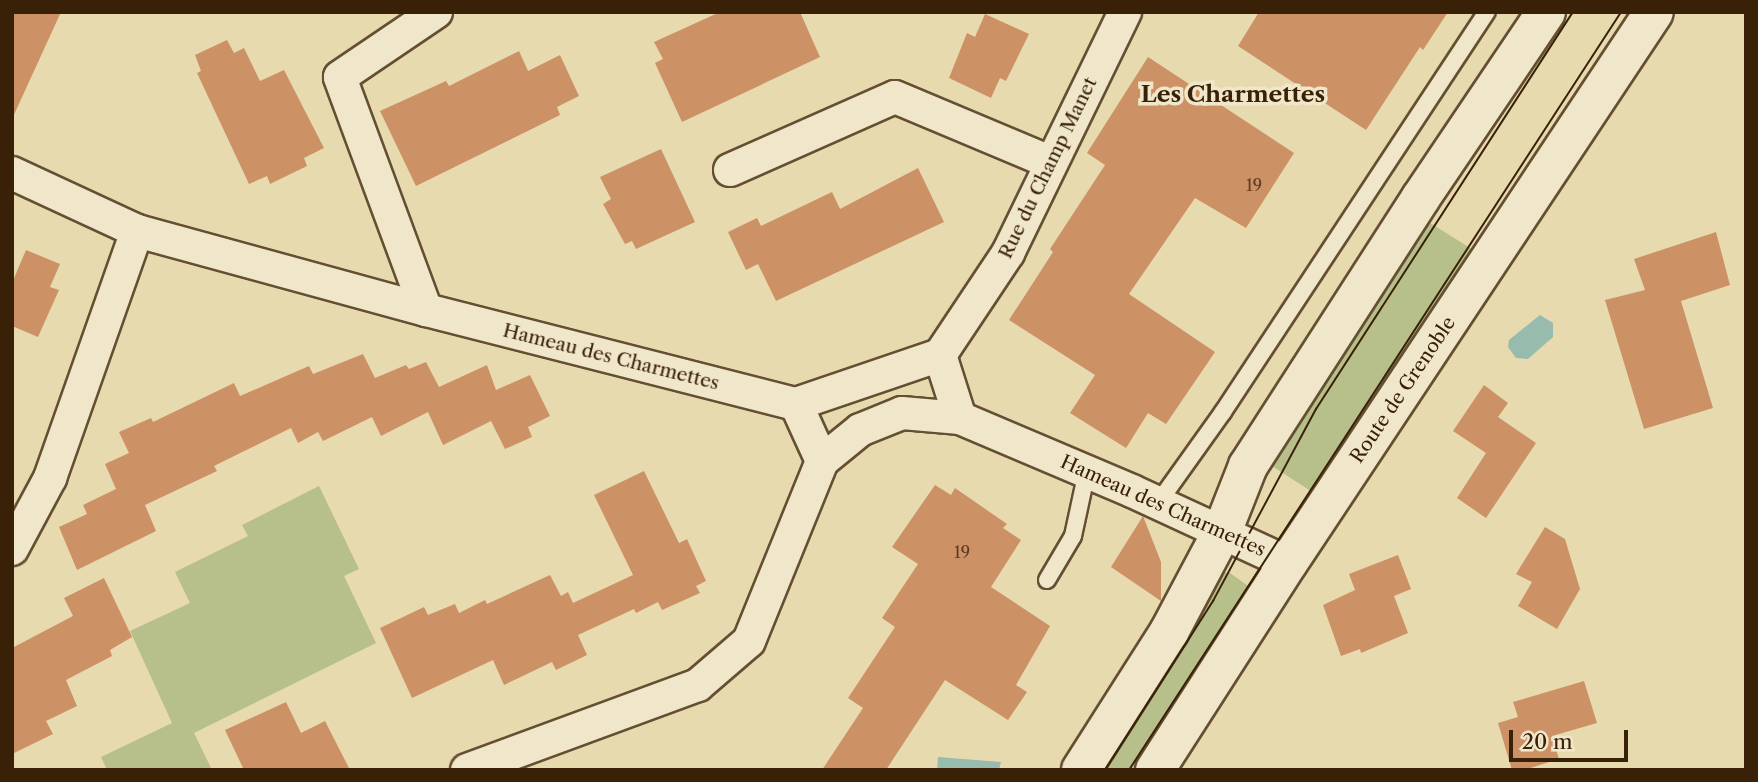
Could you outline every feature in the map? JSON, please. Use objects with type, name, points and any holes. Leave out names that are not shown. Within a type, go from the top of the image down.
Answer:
[{"type":"main road","points":[[1081,770],[1169,632],[1223,533],[1248,466],[1420,199],[1546,12]]},
{"type":"main road","name":"Route de Grenoble","points":[[1155,770],[1288,563],[1654,12]]},
{"type":"street","points":[[426,310],[340,77],[436,12]]},
{"type":"street","name":"Rue du Champ Manet","points":[[940,355],[1008,253],[1125,12]]},
{"type":"street","points":[[730,170],[895,97],[1050,162]]},
{"type":"street","name":"Hameau des Charmettes","points":[[12,173],[137,231],[426,310],[796,404]]},
{"type":"street","points":[[12,549],[50,478],[137,231]]},
{"type":"street","points":[[822,461],[796,404],[940,355],[960,418]]},
{"type":"street","name":"Hameau des Charmettes","points":[[467,770],[698,685],[748,641],[822,461],[860,430],[902,413],[960,418],[1087,471],[1288,563]]},
{"type":"lane","points":[[1158,503],[1223,412],[1487,12]]},
{"type":"lane","points":[[1047,580],[1073,536],[1087,471]]},
{"type":"green space","points":[[1424,219],[1478,253],[1320,497],[1269,464]]},
{"type":"green space","points":[[319,486],[359,569],[344,576],[376,643],[194,733],[212,770],[107,770],[101,757],[172,723],[130,631],[190,603],[175,572],[248,536],[242,525]]},
{"type":"green space","points":[[1220,572],[1230,573],[1254,590],[1141,770],[1093,770]]},
{"type":"shaded area","points":[[1540,315],[1553,323],[1553,337],[1528,359],[1516,358],[1508,347],[1509,340]]},
{"type":"shaded area","points":[[938,757],[1001,762],[999,770],[937,770]]},
{"type":"building","points":[[12,12],[61,12],[12,119]]},
{"type":"building","points":[[720,12],[800,12],[820,57],[682,122],[655,63],[663,59],[654,42]]},
{"type":"building","points":[[1259,12],[1448,12],[1423,50],[1420,47],[1366,130],[1238,46]]},
{"type":"building","points":[[985,14],[1029,34],[1006,81],[1000,78],[991,98],[949,78],[967,33],[975,37]]},
{"type":"building","points":[[227,40],[234,53],[244,48],[260,81],[284,70],[324,148],[304,158],[307,166],[270,184],[267,176],[249,184],[197,73],[201,71],[195,55]]},
{"type":"building","points":[[519,51],[528,71],[560,55],[579,96],[557,107],[560,115],[416,186],[380,111],[446,81],[449,86]]},
{"type":"building","points":[[1148,57],[1294,153],[1246,228],[1195,198],[1129,294],[1215,352],[1166,424],[1148,413],[1126,448],[1070,413],[1095,375],[1009,320],[1053,252],[1050,249],[1105,165],[1087,153]]},
{"type":"building","points":[[661,149],[695,222],[636,249],[632,241],[625,244],[603,204],[611,199],[600,177]]},
{"type":"building","points":[[918,168],[944,222],[776,301],[758,264],[746,270],[728,232],[757,218],[761,226],[832,192],[840,209]]},
{"type":"building","points":[[1716,232],[1730,285],[1681,301],[1713,408],[1644,429],[1605,300],[1645,290],[1634,259]]},
{"type":"building","points":[[26,250],[60,264],[50,287],[59,290],[38,337],[12,326],[12,283]]},
{"type":"building","points":[[363,354],[375,378],[406,365],[409,369],[426,362],[439,387],[487,365],[496,390],[530,375],[550,416],[528,427],[532,437],[505,449],[491,421],[443,445],[428,412],[381,436],[372,417],[323,441],[318,432],[298,443],[291,428],[214,466],[217,471],[145,505],[156,531],[77,570],[59,527],[87,514],[83,505],[116,489],[105,464],[129,453],[119,432],[151,418],[153,422],[234,383],[240,396],[309,366],[313,374]]},
{"type":"building","points":[[1484,385],[1508,403],[1498,417],[1536,443],[1486,518],[1457,498],[1486,453],[1453,431]]},
{"type":"building","points":[[644,471],[679,543],[687,539],[706,581],[696,586],[700,593],[662,610],[658,602],[636,613],[634,609],[578,635],[587,655],[556,670],[552,662],[504,685],[493,660],[412,698],[380,628],[424,607],[428,615],[455,604],[459,613],[485,600],[487,604],[550,575],[561,596],[568,592],[573,603],[633,575],[594,495]]},
{"type":"building","points":[[935,485],[951,495],[955,488],[1007,524],[1003,528],[1021,540],[991,587],[1050,626],[1016,685],[1027,692],[1008,720],[945,680],[886,770],[822,770],[863,708],[848,698],[895,627],[882,618],[918,564],[892,547]]},
{"type":"building","points":[[1143,516],[1161,562],[1161,601],[1111,567]]},
{"type":"building","points":[[1545,527],[1565,539],[1580,589],[1557,629],[1518,606],[1532,582],[1516,574]]},
{"type":"building","points":[[1398,555],[1411,589],[1394,596],[1408,633],[1361,653],[1360,649],[1341,656],[1323,605],[1355,590],[1349,574]]},
{"type":"building","points":[[104,578],[132,637],[110,650],[112,656],[66,680],[77,706],[46,721],[53,734],[12,754],[12,648],[73,616],[64,598]]},
{"type":"building","points":[[1584,681],[1597,723],[1552,736],[1559,759],[1524,770],[1512,770],[1498,723],[1518,717],[1513,702]]},
{"type":"building","points":[[286,702],[301,733],[325,721],[350,770],[244,770],[225,730]]},
{"type":"tram line","points":[[1105,770],[1213,601],[1316,409],[1573,12]]},
{"type":"tram line","points":[[1129,770],[1621,12]]},
{"type":"district","name":"Les Charmettes","points":[[1233,94]]}]
